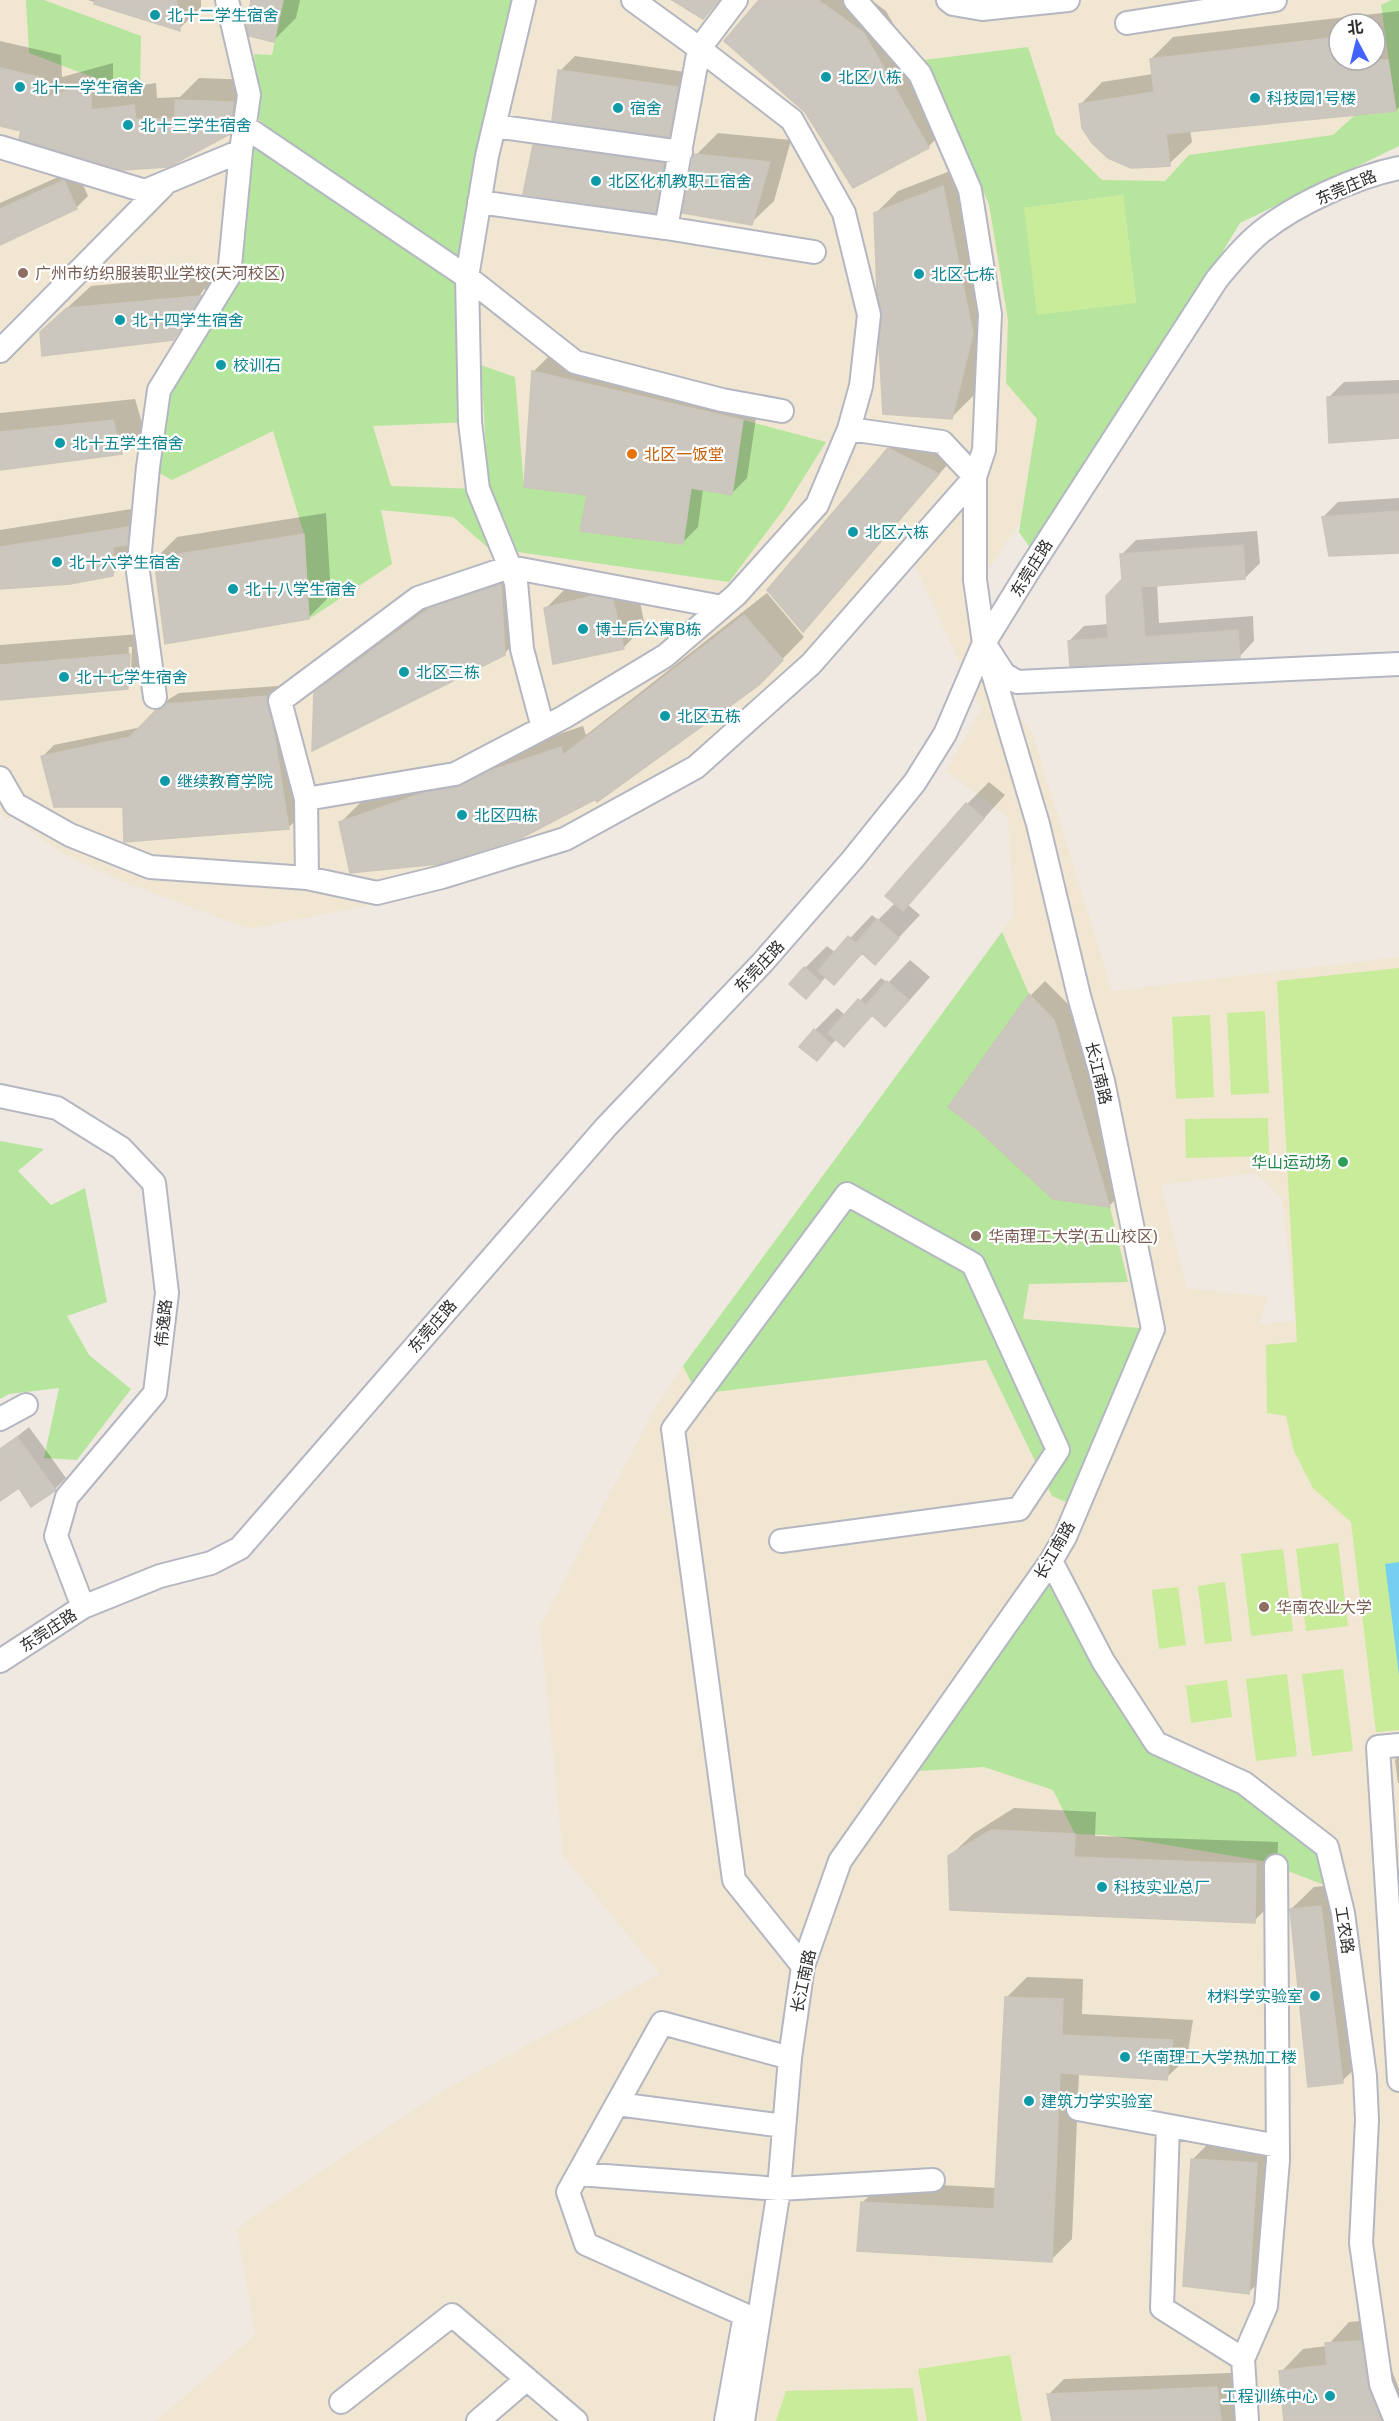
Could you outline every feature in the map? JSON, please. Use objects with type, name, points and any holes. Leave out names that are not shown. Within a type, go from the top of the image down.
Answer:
[{"type":"street","points":[[155,697],[138,572],[148,467],[159,390],[229,276],[241,150],[249,95],[227,0]]},
{"type":"street","points":[[524,0],[494,126],[467,277],[470,422],[478,489],[516,582],[522,649],[543,728]]},
{"type":"street","points":[[306,799],[455,774],[543,728],[665,656],[736,595],[817,505],[849,429],[861,386],[869,315],[844,213],[792,120],[633,0]]},
{"type":"street","points":[[666,228],[699,49],[736,0]]},
{"type":"street","points":[[0,778],[15,804],[70,835],[150,867],[307,878],[377,893],[442,877],[565,838],[696,767],[812,664],[975,477],[984,450],[990,314],[970,190],[920,74],[855,0]]},
{"type":"street","points":[[948,0],[953,4],[1068,0]]},
{"type":"street","points":[[1127,22],[1275,0]]},
{"type":"street","points":[[244,126],[467,277],[575,362],[722,400],[782,411]]},
{"type":"street","points":[[494,126],[681,152]]},
{"type":"street","points":[[0,147],[145,191],[241,150]]},
{"type":"street","name":"东莞庄路","points":[[0,1661],[83,1607],[130,1586],[211,1563],[240,1548],[606,1127],[763,962],[892,812],[915,782],[945,734],[984,644],[1026,575],[1217,279],[1236,255],[1262,231],[1291,213],[1343,186],[1375,173],[1399,168]]},
{"type":"street","points":[[0,351],[166,182]]},
{"type":"street","points":[[479,202],[666,228],[814,252]]},
{"type":"street","points":[[849,429],[942,442],[975,477]]},
{"type":"street","name":"长江南路","points":[[743,2421],[779,2188],[790,2058],[803,1966],[840,1861],[1051,1561],[1065,1537],[1153,1329],[1103,1081],[1079,996],[1038,824],[984,644],[975,580],[975,477]]},
{"type":"street","points":[[307,878],[306,799],[280,702],[418,598],[510,567],[722,607]]},
{"type":"street","points":[[984,644],[1004,674],[1017,682],[1399,664]]},
{"type":"street","name":"伟逸路","points":[[0,1096],[57,1108],[121,1148],[154,1184],[167,1293],[155,1393],[67,1497],[57,1536],[83,1607]]},
{"type":"street","points":[[781,1541],[1020,1509],[1058,1450],[973,1264],[847,1194],[673,1429],[734,1880],[803,1966]]},
{"type":"street","points":[[0,1419],[26,1405]]},
{"type":"street","name":"工农路","points":[[1051,1561],[1103,1661],[1156,1743],[1244,1783],[1327,1847],[1343,1913],[1365,2076],[1367,2120],[1361,2243],[1382,2384],[1396,2421]]},
{"type":"street","points":[[1399,1745],[1378,1748],[1399,2080]]},
{"type":"street","points":[[1247,2421],[1243,2359],[1266,2306],[1278,2146],[1276,1866]]},
{"type":"street","points":[[726,2421],[745,2315],[586,2244],[568,2192],[662,2023],[790,2058]]},
{"type":"street","points":[[617,2104],[784,2126]]},
{"type":"street","points":[[1078,2109],[1278,2146]]},
{"type":"street","points":[[1168,2126],[1162,2307],[1243,2359]]},
{"type":"street","points":[[578,2174],[779,2188],[933,2180]]},
{"type":"street","points":[[341,2402],[452,2315],[576,2421]]},
{"type":"street","points":[[478,2421],[526,2379]]},
{"type":"shaded area","name":"华南理工大学(五山校区)","points":[[0,0],[1399,0],[1399,146],[1240,223],[1088,420],[968,600],[975,666],[1032,731],[1112,991],[1399,957],[1399,2421],[156,2421],[255,2335],[237,2230],[254,2215],[451,2086],[660,1974],[563,1856],[540,1626],[654,1410],[683,1366],[1014,915],[1008,817],[946,771],[981,710],[912,559],[695,778],[376,904],[249,929],[116,879],[61,853],[11,816],[6,821],[0,812]],"holes":[[[1256,1173],[1282,1198],[1295,1321],[1259,1324],[1268,1297],[1187,1288],[1161,1185]]]},
{"type":"green space","points":[[26,0],[44,0],[141,36],[140,95],[29,53]]},
{"type":"green space","points":[[283,0],[526,0],[467,277],[470,422],[373,426],[391,486],[478,489],[510,567],[453,517],[381,510],[392,564],[309,619],[304,534],[273,431],[172,480],[148,467],[159,390],[229,276],[244,126],[453,267],[259,120],[254,54],[272,55]]},
{"type":"green space","points":[[1392,0],[1399,0],[1399,146],[1240,223],[1037,558],[1019,532],[1037,419],[1006,383],[1008,320],[989,204],[924,60],[1028,47],[1056,134],[1102,180],[1165,181],[1189,155],[1333,135],[1355,115],[1396,111],[1387,47],[1387,12],[1382,12],[1381,5]],"holes":[[[1123,195],[1136,303],[1024,208]]]},
{"type":"green space","points":[[1123,195],[1136,303],[1037,315],[1024,208]]},
{"type":"green space","points":[[481,365],[515,377],[524,487],[587,495],[581,531],[683,544],[691,488],[732,495],[743,420],[826,442],[784,509],[729,582],[518,552],[488,482]]},
{"type":"green space","points":[[1002,932],[1029,994],[948,1107],[978,1130],[1053,1199],[1110,1207],[1128,1282],[1029,1284],[1023,1319],[1153,1329],[1078,1507],[1052,1496],[986,1360],[697,1394],[683,1366]]},
{"type":"green space","name":"华山运动场","points":[[1399,968],[1399,1730],[1376,1732],[1351,1522],[1313,1488],[1294,1451],[1286,1416],[1267,1413],[1266,1345],[1297,1342],[1277,981]]},
{"type":"green space","points":[[1265,1011],[1269,1093],[1231,1095],[1227,1013]]},
{"type":"green space","points":[[1210,1015],[1214,1097],[1176,1099],[1172,1017]]},
{"type":"green space","points":[[1268,1118],[1269,1156],[1186,1158],[1185,1119]]},
{"type":"green space","points":[[0,1141],[44,1149],[18,1171],[51,1205],[85,1188],[107,1302],[67,1316],[89,1355],[131,1389],[77,1460],[44,1458],[59,1388],[9,1394],[0,1399]]},
{"type":"green space","points":[[1338,1543],[1348,1626],[1306,1631],[1296,1549]]},
{"type":"green space","points":[[1283,1549],[1293,1631],[1251,1636],[1241,1554]]},
{"type":"green space","points":[[1051,1561],[1156,1743],[1244,1783],[1327,1847],[1337,1890],[1263,1861],[1107,1835],[1075,1834],[1053,1790],[984,1767],[903,1772]]},
{"type":"green space","points":[[1225,1582],[1232,1641],[1205,1644],[1198,1586]]},
{"type":"green space","points":[[1178,1587],[1186,1645],[1159,1649],[1152,1590]]},
{"type":"green space","points":[[1343,1669],[1353,1751],[1312,1756],[1302,1674]]},
{"type":"green space","points":[[1287,1674],[1297,1756],[1256,1761],[1246,1679]]},
{"type":"green space","points":[[1227,1680],[1232,1717],[1191,1723],[1186,1686]]},
{"type":"green space","points":[[1010,2355],[1022,2421],[927,2421],[918,2369]]},
{"type":"green space","points":[[913,2388],[918,2421],[776,2421],[786,2391]]},
{"type":"water","points":[[1399,1562],[1399,1675],[1385,1564]]},
{"type":"building","name":"北十二学生宿舍","points":[[95,0],[176,0],[180,31],[94,4]]},
{"type":"building","points":[[251,0],[283,0],[274,42],[249,36],[247,27]]},
{"type":"building","points":[[672,0],[719,0],[703,19]]},
{"type":"building","name":"北区八栋","points":[[759,0],[818,0],[864,33],[929,148],[853,188],[805,112],[724,41]]},
{"type":"building","name":"科技园1号楼","points":[[1327,38],[1327,72],[1387,72],[1388,60],[1396,111],[1166,134],[1170,166],[1131,168],[1108,158],[1092,143],[1082,128],[1079,104],[1154,92],[1150,59]]},
{"type":"building","name":"北十三学生宿舍","points":[[0,68],[39,77],[40,99],[91,84],[91,110],[134,105],[136,119],[175,119],[175,100],[233,102],[230,134],[168,167],[123,170],[19,139],[21,131],[0,126]]},
{"type":"building","name":"宿舍","points":[[558,70],[678,87],[669,137],[552,120]]},
{"type":"building","name":"北区化机教职工宿舍","points":[[533,145],[664,163],[655,213],[523,194]]},
{"type":"building","points":[[694,154],[770,162],[752,225],[682,213]]},
{"type":"building","points":[[64,180],[77,209],[0,245],[0,209]]},
{"type":"building","name":"北区七栋","points":[[943,186],[973,334],[952,419],[883,414],[879,343],[882,316],[877,292],[874,213]]},
{"type":"building","name":"北十四学生宿舍","points":[[201,296],[173,340],[42,356],[40,332],[67,308]]},
{"type":"building","name":"北区一饭堂","points":[[532,371],[743,420],[732,495],[691,488],[683,544],[580,531],[587,495],[524,487]]},
{"type":"building","points":[[1399,394],[1399,438],[1329,443],[1327,397]]},
{"type":"building","name":"北十五学生宿舍","points":[[113,420],[122,454],[0,470],[0,432]]},
{"type":"building","name":"北区六栋","points":[[888,448],[939,474],[803,632],[767,590]]},
{"type":"building","points":[[1399,511],[1399,553],[1329,556],[1322,517]]},
{"type":"building","name":"北十六学生宿舍","points":[[129,527],[127,545],[113,547],[113,576],[70,584],[0,589],[0,547]]},
{"type":"building","name":"北十八学生宿舍","points":[[304,534],[309,619],[165,644],[154,558]]},
{"type":"building","points":[[1243,545],[1245,579],[1141,587],[1145,637],[1238,630],[1240,658],[1070,666],[1068,641],[1108,638],[1106,596],[1122,579],[1120,554]]},
{"type":"building","name":"北区三栋","points":[[501,584],[505,655],[312,751],[314,693],[430,608]]},
{"type":"building","name":"博士后公寓B栋","points":[[592,596],[613,600],[624,649],[553,664],[544,608]]},
{"type":"building","points":[[744,615],[783,660],[759,685],[597,802],[596,799],[521,838],[438,864],[350,873],[339,822],[426,792],[461,786],[489,771],[561,747],[563,755]]},
{"type":"building","name":"北十七学生宿舍","points":[[130,654],[128,689],[0,700],[0,665]]},
{"type":"building","name":"继续教育学院","points":[[267,696],[289,829],[124,842],[123,807],[54,807],[41,756],[130,737],[156,710],[167,704]]},
{"type":"building","points":[[966,803],[984,818],[903,911],[885,896]]},
{"type":"building","points":[[877,919],[899,938],[875,965],[862,953],[834,985],[818,971],[848,936],[856,943]]},
{"type":"building","points":[[804,967],[821,982],[806,999],[789,984]]},
{"type":"building","points":[[887,981],[909,1000],[885,1027],[872,1015],[844,1047],[828,1033],[858,999],[866,1005]]},
{"type":"building","points":[[1029,994],[1054,1020],[1110,1207],[1053,1199],[978,1130],[948,1107]]},
{"type":"building","points":[[814,1029],[831,1044],[817,1061],[799,1047]]},
{"type":"building","points":[[17,1437],[56,1490],[31,1507],[19,1488],[0,1501],[0,1449]]},
{"type":"building","name":"科技实业总厂","points":[[991,1830],[1075,1834],[1074,1857],[1256,1864],[1255,1923],[950,1910],[948,1856]]},
{"type":"building","name":"材料学实验室","points":[[1321,1906],[1343,2083],[1308,2087],[1290,1909]]},
{"type":"building","name":"建筑力学实验室","points":[[1005,1997],[1063,1999],[1062,2035],[1173,2040],[1167,2080],[1060,2073],[1052,2262],[857,2251],[861,2202],[994,2209]]},
{"type":"building","points":[[1191,2159],[1257,2163],[1249,2294],[1183,2286]]},
{"type":"building","name":"工程训练中心","points":[[1361,2341],[1368,2386],[1381,2421],[1284,2421],[1279,2371],[1327,2365],[1325,2343]]},
{"type":"building","points":[[1217,2387],[1221,2421],[1052,2421],[1047,2394]]},
{"type":"place","name":"北十二学生宿舍","points":[[155,15]]},
{"type":"place","name":"北区八栋","points":[[826,77]]},
{"type":"place","name":"北十一学生宿舍","points":[[20,87]]},
{"type":"place","name":"科技园1号楼","points":[[1255,98]]},
{"type":"place","name":"宿舍","points":[[618,108]]},
{"type":"place","name":"北十三学生宿舍","points":[[128,125]]},
{"type":"place","name":"北区化机教职工宿舍","points":[[596,181]]},
{"type":"place","name":"广州市纺织服装职业学校(天河校区)","points":[[23,273]]},
{"type":"place","name":"北区七栋","points":[[919,274]]},
{"type":"place","name":"北十四学生宿舍","points":[[120,320]]},
{"type":"place","name":"校训石","points":[[221,365]]},
{"type":"place","name":"北十五学生宿舍","points":[[60,443]]},
{"type":"place","name":"北区一饭堂","points":[[632,454]]},
{"type":"place","name":"北区六栋","points":[[853,532]]},
{"type":"place","name":"北十六学生宿舍","points":[[57,562]]},
{"type":"place","name":"北十八学生宿舍","points":[[233,589]]},
{"type":"place","name":"博士后公寓B栋","points":[[583,629]]},
{"type":"place","name":"北区三栋","points":[[404,672]]},
{"type":"place","name":"北十七学生宿舍","points":[[64,677]]},
{"type":"place","name":"北区五栋","points":[[665,716]]},
{"type":"place","name":"继续教育学院","points":[[165,781]]},
{"type":"place","name":"北区四栋","points":[[462,815]]},
{"type":"place","name":"华山运动场","points":[[1343,1162]]},
{"type":"place","name":"华南理工大学(五山校区)","points":[[976,1236]]},
{"type":"place","name":"华南农业大学","points":[[1264,1607]]},
{"type":"place","name":"科技实业总厂","points":[[1102,1887]]},
{"type":"place","name":"材料学实验室","points":[[1315,1996]]},
{"type":"place","name":"华南理工大学热加工楼","points":[[1125,2057]]},
{"type":"place","name":"建筑力学实验室","points":[[1029,2101]]},
{"type":"place","name":"工程训练中心","points":[[1330,2396]]}]
